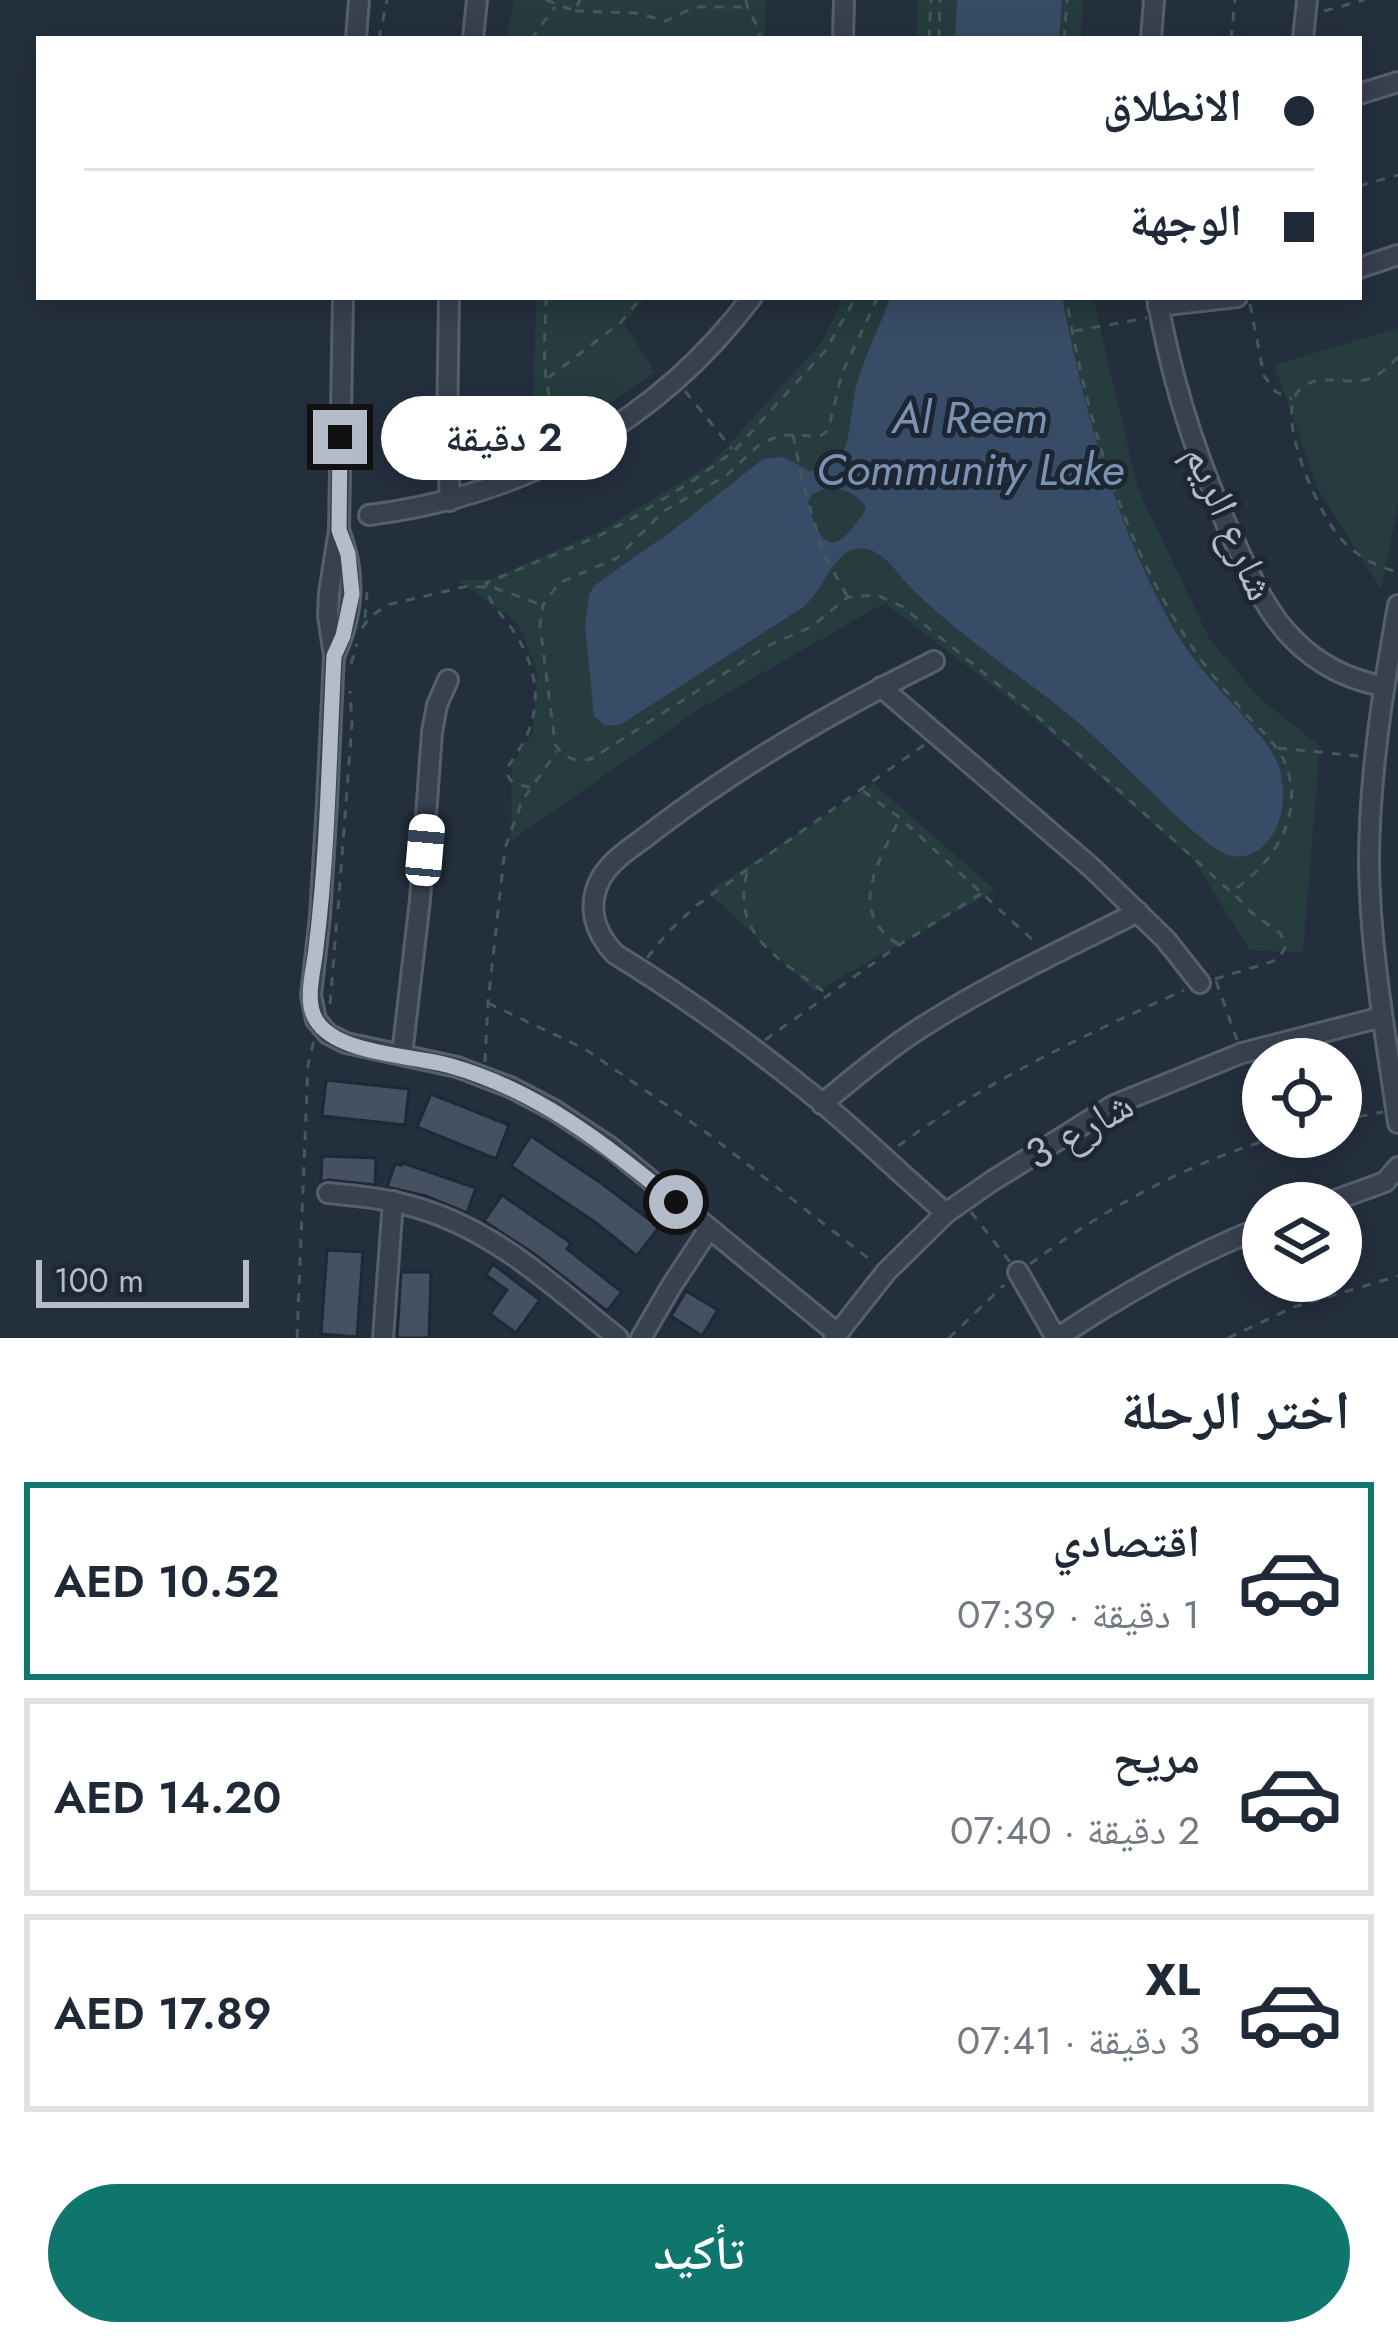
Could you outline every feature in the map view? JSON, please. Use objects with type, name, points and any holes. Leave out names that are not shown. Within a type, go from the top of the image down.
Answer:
[{"type":"street","points":[[356,36],[359,0]]},
{"type":"street","points":[[473,36],[477,0]]},
{"type":"street","points":[[843,36],[844,0]]},
{"type":"street","points":[[1151,36],[1154,0]]},
{"type":"street","points":[[1362,93],[1398,82]]},
{"type":"street","points":[[1362,267],[1398,255]]},
{"type":"street","points":[[343,300],[339,530],[348,554],[352,594],[334,656],[324,871],[311,1004],[316,1020],[336,1040],[484,1076],[576,1123],[836,1336]]},
{"type":"street","points":[[449,300],[449,501]]},
{"type":"street","points":[[369,515],[449,501],[518,479],[584,446],[676,381],[750,300]]},
{"type":"street","points":[[1158,306],[1211,300]]},
{"type":"street","name":"شارع الريم","points":[[1158,306],[1191,436],[1222,516],[1268,608],[1312,656],[1348,677],[1383,686]]},
{"type":"street","points":[[1397,1116],[1382,1017],[1369,866],[1383,686],[1398,605]]},
{"type":"street","points":[[934,661],[815,723],[718,784],[605,872],[594,900],[597,930],[615,954],[753,1048],[946,1213]]},
{"type":"street","points":[[402,1055],[432,732],[448,680]]},
{"type":"street","points":[[880,688],[1065,843],[1174,949],[1200,982]]},
{"type":"street","points":[[823,1104],[906,1038],[1138,912]]},
{"type":"street","name":"شارع 3","points":[[1293,1038],[1382,1017]]},
{"type":"street","name":"شارع 3","points":[[836,1336],[886,1272],[963,1201],[1114,1105],[1242,1053]]},
{"type":"street","points":[[1362,1190],[1385,1182],[1398,1167]]},
{"type":"street","points":[[328,1193],[393,1201],[482,1234],[618,1338]]},
{"type":"street","points":[[383,1338],[393,1201]]},
{"type":"street","points":[[641,1338],[709,1229]]},
{"type":"street","points":[[1018,1273],[1057,1338],[1156,1276],[1242,1235]]},
{"type":"path","points":[[380,36],[387,0]]},
{"type":"path","points":[[546,0],[574,11],[666,21],[694,7],[746,7]]},
{"type":"path","points":[[574,11],[580,0]]},
{"type":"path","points":[[746,0],[760,36]]},
{"type":"path","points":[[929,36],[931,0]]},
{"type":"path","points":[[939,36],[940,0]]},
{"type":"path","points":[[1064,36],[1067,0]]},
{"type":"path","points":[[1231,36],[1234,0]]},
{"type":"path","points":[[1305,8],[1364,0]]},
{"type":"path","points":[[533,36],[556,5]]},
{"type":"path","points":[[1362,185],[1398,175]]},
{"type":"path","points":[[546,300],[549,396],[584,446]]},
{"type":"path","points":[[546,380],[620,323],[639,300]]},
{"type":"path","points":[[484,586],[631,519],[734,451],[826,350],[854,300]]},
{"type":"path","points":[[877,300],[842,373],[828,431],[820,436],[782,435],[761,443],[727,476],[664,511],[617,558],[566,578],[553,589],[543,605],[541,634],[558,749],[574,760],[592,758],[748,658],[811,627],[848,597],[877,595],[903,608],[1039,718],[1281,934],[1285,940],[1277,960],[1215,979],[1242,1053]]},
{"type":"path","points":[[1067,300],[1090,411],[1129,526],[1164,599],[1205,667],[1287,767],[1290,788],[1285,829],[1264,866],[1231,892]]},
{"type":"path","points":[[1250,300],[1264,376],[1276,392],[1294,399]]},
{"type":"path","points":[[1072,332],[1158,306]]},
{"type":"path","points":[[1398,357],[1368,380],[1317,380],[1303,387],[1291,408],[1315,497],[1329,525],[1363,558],[1398,572]]},
{"type":"path","points":[[676,381],[734,451]]},
{"type":"path","points":[[794,435],[823,552],[848,597]]},
{"type":"path","points":[[361,630],[370,616],[397,601],[468,586],[484,586],[543,605]]},
{"type":"path","points":[[484,586],[522,642],[535,680],[532,720],[507,769],[514,784],[530,787]]},
{"type":"path","points":[[639,969],[682,918],[938,736]]},
{"type":"path","points":[[1276,748],[1377,758]]},
{"type":"path","points":[[484,1076],[505,848],[530,787],[558,749]]},
{"type":"path","points":[[861,790],[900,818],[1050,957]]},
{"type":"path","points":[[899,945],[878,925],[869,891],[872,874],[900,818]]},
{"type":"path","points":[[748,869],[742,902],[751,930],[828,995]]},
{"type":"path","points":[[753,1048],[982,893]]},
{"type":"path","points":[[882,1158],[1021,1067],[1200,982]]},
{"type":"path","points":[[488,1004],[570,1040],[602,1060],[726,1147],[886,1272]]},
{"type":"path","points":[[1362,1118],[1397,1116]]},
{"type":"path","points":[[950,1338],[1018,1273],[1105,1214],[1157,1185],[1242,1150]]},
{"type":"path","points":[[963,1201],[1018,1273]]},
{"type":"path","points":[[1228,1338],[1294,1307],[1398,1276]]},
{"type":"green space","points":[[514,0],[765,0],[765,36],[507,36]]},
{"type":"green space","points":[[917,0],[1083,0],[1081,36],[916,36]]},
{"type":"green space","points":[[536,300],[643,300],[624,323],[655,372],[547,441],[533,419]]},
{"type":"green space","name":"Al Reem Community Lake","points":[[842,300],[1094,300],[1138,489],[1209,638],[1259,698],[1320,746],[1303,953],[1250,950],[1194,861],[1034,718],[885,603],[701,708],[511,841],[512,763],[533,732],[537,671],[518,623],[458,580],[488,580],[602,530],[712,463],[822,342]]},
{"type":"green space","points":[[1398,328],[1398,503],[1381,589],[1318,489],[1274,365]]},
{"type":"green space","points":[[874,784],[995,890],[815,992],[708,892]]},
{"type":"water","points":[[957,0],[1062,0],[1059,36],[955,36]]},
{"type":"water","name":"Al Reem Community Lake","points":[[890,300],[1063,300],[1105,469],[1154,592],[1190,654],[1264,740],[1279,767],[1282,812],[1276,829],[1259,849],[1232,856],[1210,844],[1078,722],[949,622],[881,556],[865,549],[840,558],[803,607],[620,725],[604,725],[594,716],[585,626],[595,585],[763,459],[784,457],[809,471],[839,458],[860,375]],"holes":[[[827,488],[844,491],[866,509],[848,534],[832,542],[825,540],[808,503],[812,494]]]},
{"type":"building","points":[[326,1080],[409,1089],[405,1125],[322,1116]]},
{"type":"building","points":[[431,1094],[509,1125],[496,1159],[417,1127]]},
{"type":"building","points":[[531,1136],[659,1227],[637,1256],[511,1166]]},
{"type":"building","points":[[322,1156],[376,1158],[375,1185],[321,1182]]},
{"type":"building","points":[[395,1164],[476,1188],[467,1213],[387,1187]]},
{"type":"building","points":[[502,1195],[571,1243],[567,1249],[622,1292],[607,1311],[484,1221]]},
{"type":"building","points":[[327,1250],[363,1252],[357,1337],[321,1334]]},
{"type":"building","points":[[493,1264],[540,1300],[516,1333],[490,1314],[507,1290],[486,1275]]},
{"type":"building","points":[[401,1272],[431,1272],[429,1338],[397,1338]]},
{"type":"building","points":[[686,1291],[718,1310],[702,1336],[671,1316]]},
{"type":"route","points":[[340,437],[339,530],[348,554],[352,594],[334,656],[324,871],[311,995],[316,1020],[336,1040],[457,1067],[532,1098],[610,1147],[676,1202]]}]
